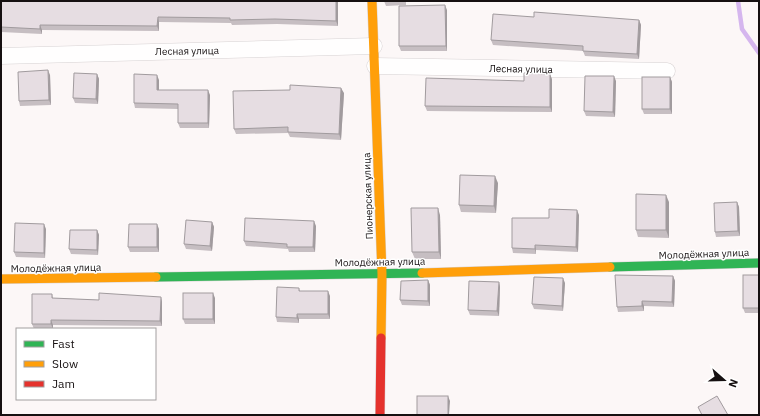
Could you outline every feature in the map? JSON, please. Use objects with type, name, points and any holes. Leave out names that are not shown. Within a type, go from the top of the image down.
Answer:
[{"type":"street","name":"Пионерская улица","points":[[372,1],[382,274],[380,415]]},
{"type":"street","name":"Лесная улица","points":[[1,56],[374,46]]},
{"type":"street","name":"Лесная улица","points":[[375,66],[667,71]]},
{"type":"street","name":"Молодёжная улица","points":[[1,279],[382,274],[759,263]]},
{"type":"building","points":[[1,1],[336,1],[336,21],[275,19],[230,20],[230,18],[158,17],[157,26],[40,25],[40,29],[1,27]]},
{"type":"building","points":[[445,5],[446,46],[399,46],[399,6]]},
{"type":"building","points":[[534,12],[639,20],[637,54],[583,51],[583,46],[491,40],[493,14],[534,17]]},
{"type":"building","points":[[48,70],[49,100],[19,101],[18,72]]},
{"type":"building","points":[[74,73],[97,74],[96,99],[73,98]]},
{"type":"building","points":[[524,73],[550,74],[550,107],[425,106],[426,78],[524,81]]},
{"type":"building","points":[[134,74],[157,75],[157,90],[208,90],[208,123],[178,123],[178,104],[134,103]]},
{"type":"building","points":[[585,76],[614,76],[613,112],[584,111]]},
{"type":"building","points":[[642,77],[670,77],[670,109],[642,109]]},
{"type":"building","points":[[290,85],[341,88],[339,134],[288,132],[288,127],[234,129],[233,91],[290,90]]},
{"type":"building","points":[[460,175],[495,176],[494,206],[459,205]]},
{"type":"building","points":[[636,194],[666,195],[666,230],[636,230]]},
{"type":"building","points":[[737,202],[738,231],[715,232],[714,203]]},
{"type":"building","points":[[411,208],[438,208],[439,252],[412,252]]},
{"type":"building","points":[[549,209],[577,210],[576,247],[535,245],[535,249],[512,248],[512,218],[549,218]]},
{"type":"building","points":[[245,218],[314,221],[313,247],[287,247],[287,244],[244,241]]},
{"type":"building","points":[[186,220],[212,222],[210,246],[184,244]]},
{"type":"building","points":[[15,223],[44,224],[44,253],[14,252]]},
{"type":"building","points":[[129,224],[157,224],[157,247],[128,247]]},
{"type":"building","points":[[70,230],[97,230],[97,250],[69,249]]},
{"type":"building","points":[[615,275],[673,276],[672,302],[642,301],[642,306],[617,307]]},
{"type":"building","points":[[743,275],[759,275],[759,308],[743,308]]},
{"type":"building","points":[[534,277],[563,278],[562,306],[532,304]]},
{"type":"building","points":[[428,280],[428,301],[400,300],[401,281]]},
{"type":"building","points":[[469,281],[499,282],[497,311],[468,310]]},
{"type":"building","points":[[277,287],[299,288],[299,291],[328,291],[328,314],[297,314],[297,318],[276,317]]},
{"type":"building","points":[[99,293],[161,297],[160,321],[51,320],[51,324],[32,324],[32,294],[52,294],[52,298],[99,300]]},
{"type":"building","points":[[183,293],[213,293],[213,319],[183,319]]},
{"type":"building","points":[[417,396],[448,396],[448,415],[417,415]]},
{"type":"building","points":[[717,396],[728,415],[702,415],[698,407]]},
{"type":"waterway","points":[[738,1],[742,29],[759,53]]},
{"type":"traffic: fast","points":[[610,267],[759,263]]},
{"type":"traffic: fast","points":[[156,277],[422,273]]},
{"type":"traffic: slow","points":[[372,1],[382,274],[381,338]]},
{"type":"traffic: slow","points":[[422,273],[610,267]]},
{"type":"traffic: slow","points":[[1,279],[156,277]]},
{"type":"traffic: jam","points":[[380,415],[381,338]]}]
